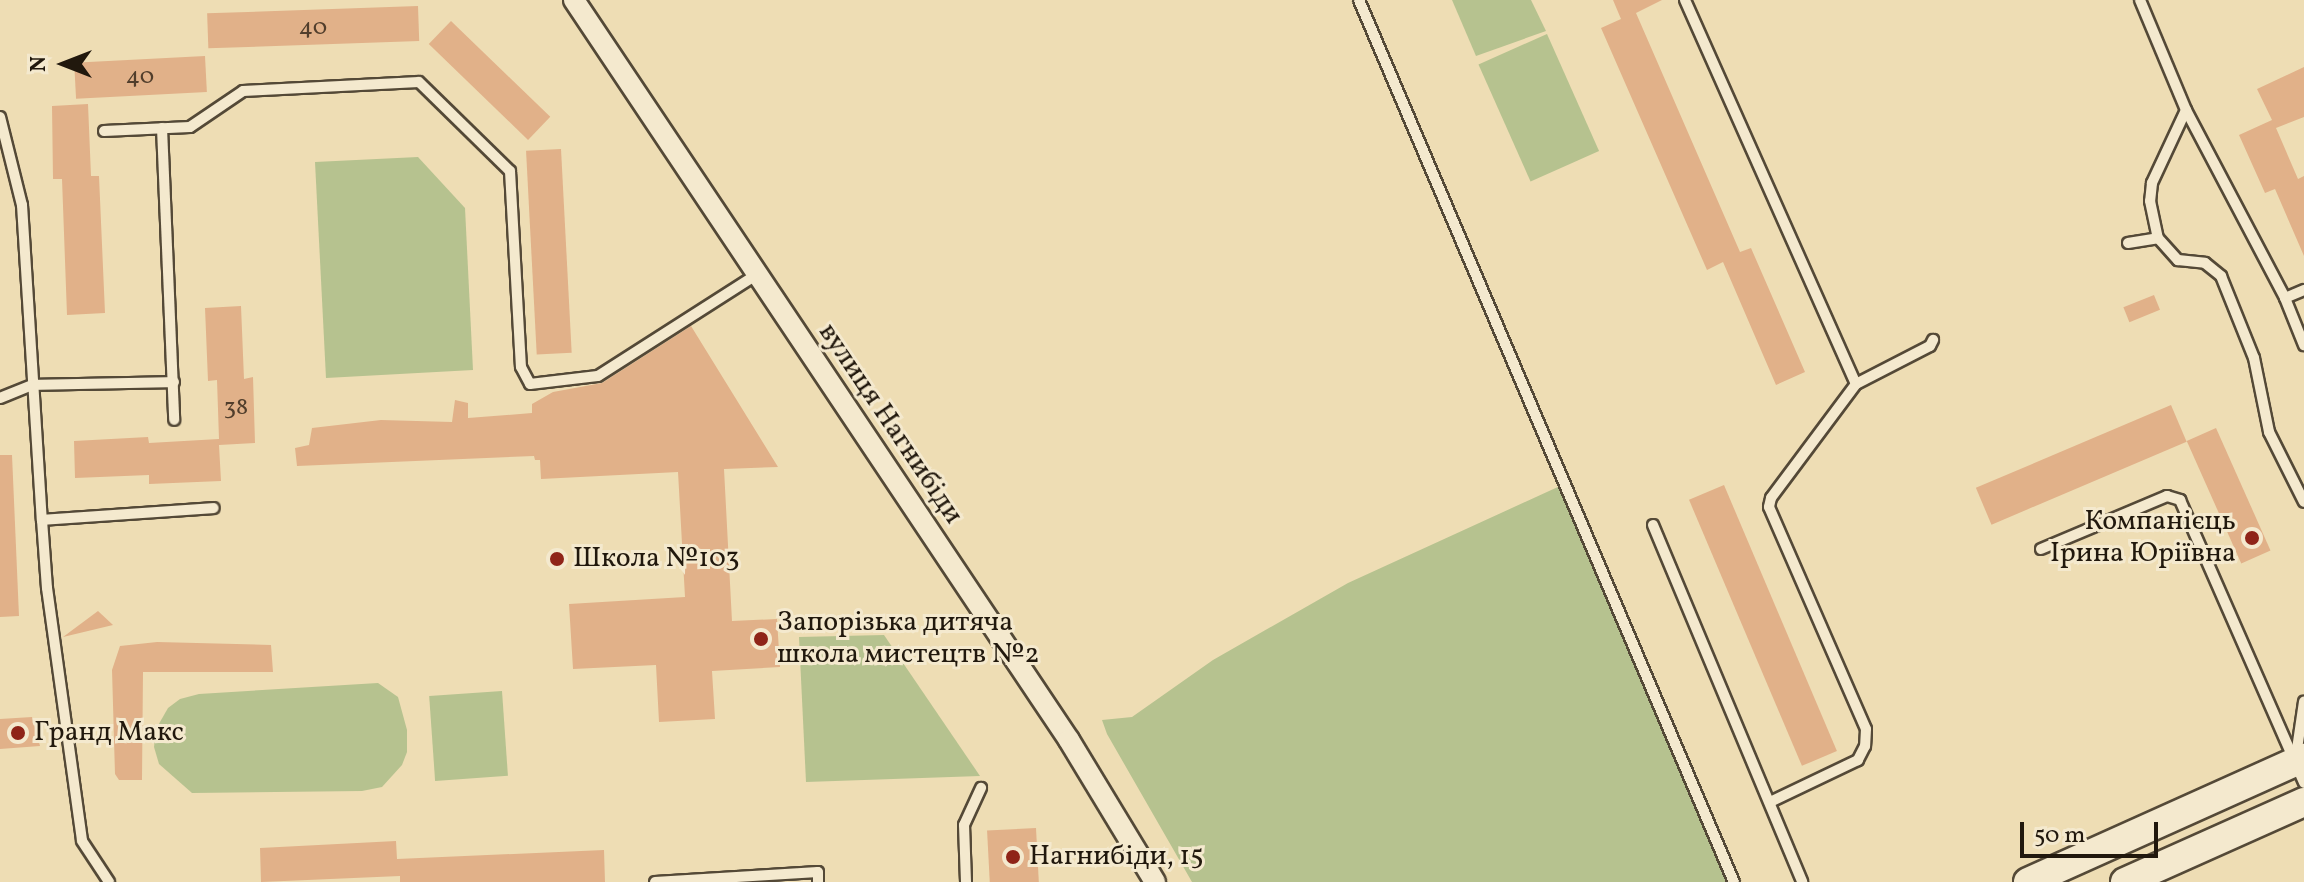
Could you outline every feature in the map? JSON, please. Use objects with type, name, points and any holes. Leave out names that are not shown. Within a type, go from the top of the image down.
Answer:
[{"type":"street","name":"вулиця Нагнибіди","points":[[574,0],[1069,740],[1155,882]]},
{"type":"street","points":[[2028,882],[2301,768]]},
{"type":"street","points":[[2125,882],[2304,802]]},
{"type":"lane","points":[[1359,0],[1734,882]]},
{"type":"lane","points":[[1685,0],[1856,384]]},
{"type":"lane","points":[[2140,0],[2186,110],[2285,298],[2304,345]]},
{"type":"lane","points":[[104,131],[190,127],[243,91],[419,82],[510,171],[521,367],[530,384],[598,376],[756,275]]},
{"type":"lane","points":[[2186,110],[2152,183],[2150,201],[2158,238],[2178,260],[2205,263],[2221,276],[2254,358],[2269,432],[2304,502]]},
{"type":"lane","points":[[0,117],[22,205],[47,588],[82,841],[109,882]]},
{"type":"lane","points":[[162,128],[174,420]]},
{"type":"lane","points":[[2128,243],[2158,238]]},
{"type":"lane","points":[[2285,298],[2304,290]]},
{"type":"lane","points":[[1770,802],[1858,760],[1865,746],[1866,729],[1769,507],[1771,498],[1856,384],[1930,346],[1933,340]]},
{"type":"lane","points":[[0,398],[33,385],[174,382]]},
{"type":"lane","points":[[2041,549],[2167,496],[2180,500],[2301,768]]},
{"type":"lane","points":[[42,520],[214,508]]},
{"type":"lane","points":[[1653,525],[1802,882]]},
{"type":"lane","points":[[2301,768],[2304,702]]},
{"type":"lane","points":[[966,882],[964,825],[981,788]]},
{"type":"lane","points":[[655,882],[818,872],[818,882]]},
{"type":"green space","points":[[1452,0],[1531,0],[1546,31],[1476,56]]},
{"type":"green space","points":[[1547,34],[1599,151],[1531,181],[1478,65]]},
{"type":"green space","points":[[418,157],[465,208],[473,370],[326,378],[315,162]]},
{"type":"green space","points":[[1560,486],[1732,882],[1192,882],[1107,734],[1102,720],[1132,717],[1213,660],[1348,583]]},
{"type":"green space","points":[[884,635],[980,776],[806,782],[799,637]]},
{"type":"green space","points":[[378,683],[398,697],[407,730],[407,752],[402,765],[382,787],[362,791],[192,793],[159,764],[154,747],[156,729],[168,708],[180,699],[199,694]]},
{"type":"green space","points":[[502,691],[508,776],[435,781],[429,696]]},
{"type":"building","points":[[1613,0],[1662,0],[1636,13],[1740,252],[1751,248],[1805,372],[1776,385],[1723,262],[1707,270],[1601,28],[1621,19]]},
{"type":"building","points":[[418,6],[419,41],[208,48],[207,13]]},
{"type":"building","points":[[451,21],[550,117],[528,140],[429,44]]},
{"type":"building","points":[[205,56],[207,92],[76,99],[74,63]]},
{"type":"building","points":[[2304,67],[2304,117],[2276,128],[2298,179],[2304,176],[2304,256],[2275,189],[2265,193],[2239,135],[2272,120],[2257,89]]},
{"type":"building","points":[[88,104],[91,176],[99,176],[105,313],[67,315],[62,179],[53,179],[52,106]]},
{"type":"building","points":[[561,149],[572,353],[537,355],[526,151]]},
{"type":"building","points":[[2154,295],[2160,310],[2129,322],[2123,307]]},
{"type":"building","points":[[241,306],[244,379],[253,377],[255,443],[219,445],[221,481],[149,484],[149,475],[75,478],[74,441],[148,437],[149,443],[219,439],[217,380],[208,381],[205,308]]},
{"type":"building","points":[[691,326],[778,467],[724,469],[732,621],[777,619],[780,667],[712,671],[715,719],[659,722],[656,665],[573,669],[569,604],[685,597],[678,472],[541,479],[540,460],[535,460],[534,456],[297,466],[295,448],[309,445],[312,428],[381,420],[452,422],[455,400],[468,403],[468,418],[532,413],[532,404],[553,392],[602,383]]},
{"type":"building","points":[[2171,405],[2187,442],[1991,525],[1976,488]]},
{"type":"building","points":[[2216,428],[2271,550],[2241,563],[2187,441]]},
{"type":"building","points":[[0,455],[12,455],[19,616],[0,617]]},
{"type":"building","points":[[1724,485],[1837,751],[1802,766],[1689,500]]},
{"type":"building","points":[[98,611],[113,625],[63,637]]},
{"type":"building","points":[[157,642],[271,645],[273,672],[143,672],[142,780],[119,780],[115,774],[112,670],[120,646]]},
{"type":"building","name":"Гранд Макс","points":[[32,717],[40,746],[0,749],[0,719]]},
{"type":"building","name":"Нагнибіди, 15","points":[[1036,828],[1039,882],[990,882],[987,831]]},
{"type":"building","points":[[396,841],[397,859],[604,850],[605,882],[400,882],[400,876],[261,882],[260,848]]},
{"type":"place","name":"Компанієць Ірина Юріївна","points":[[2252,538]]},
{"type":"place","name":"Школа №103","points":[[557,559]]},
{"type":"place","name":"Запорізька дитяча школа мистецтв №2","points":[[761,639]]},
{"type":"place","name":"Гранд Макс","points":[[18,733]]},
{"type":"place","name":"Нагнибіди, 15","points":[[1013,857]]}]
